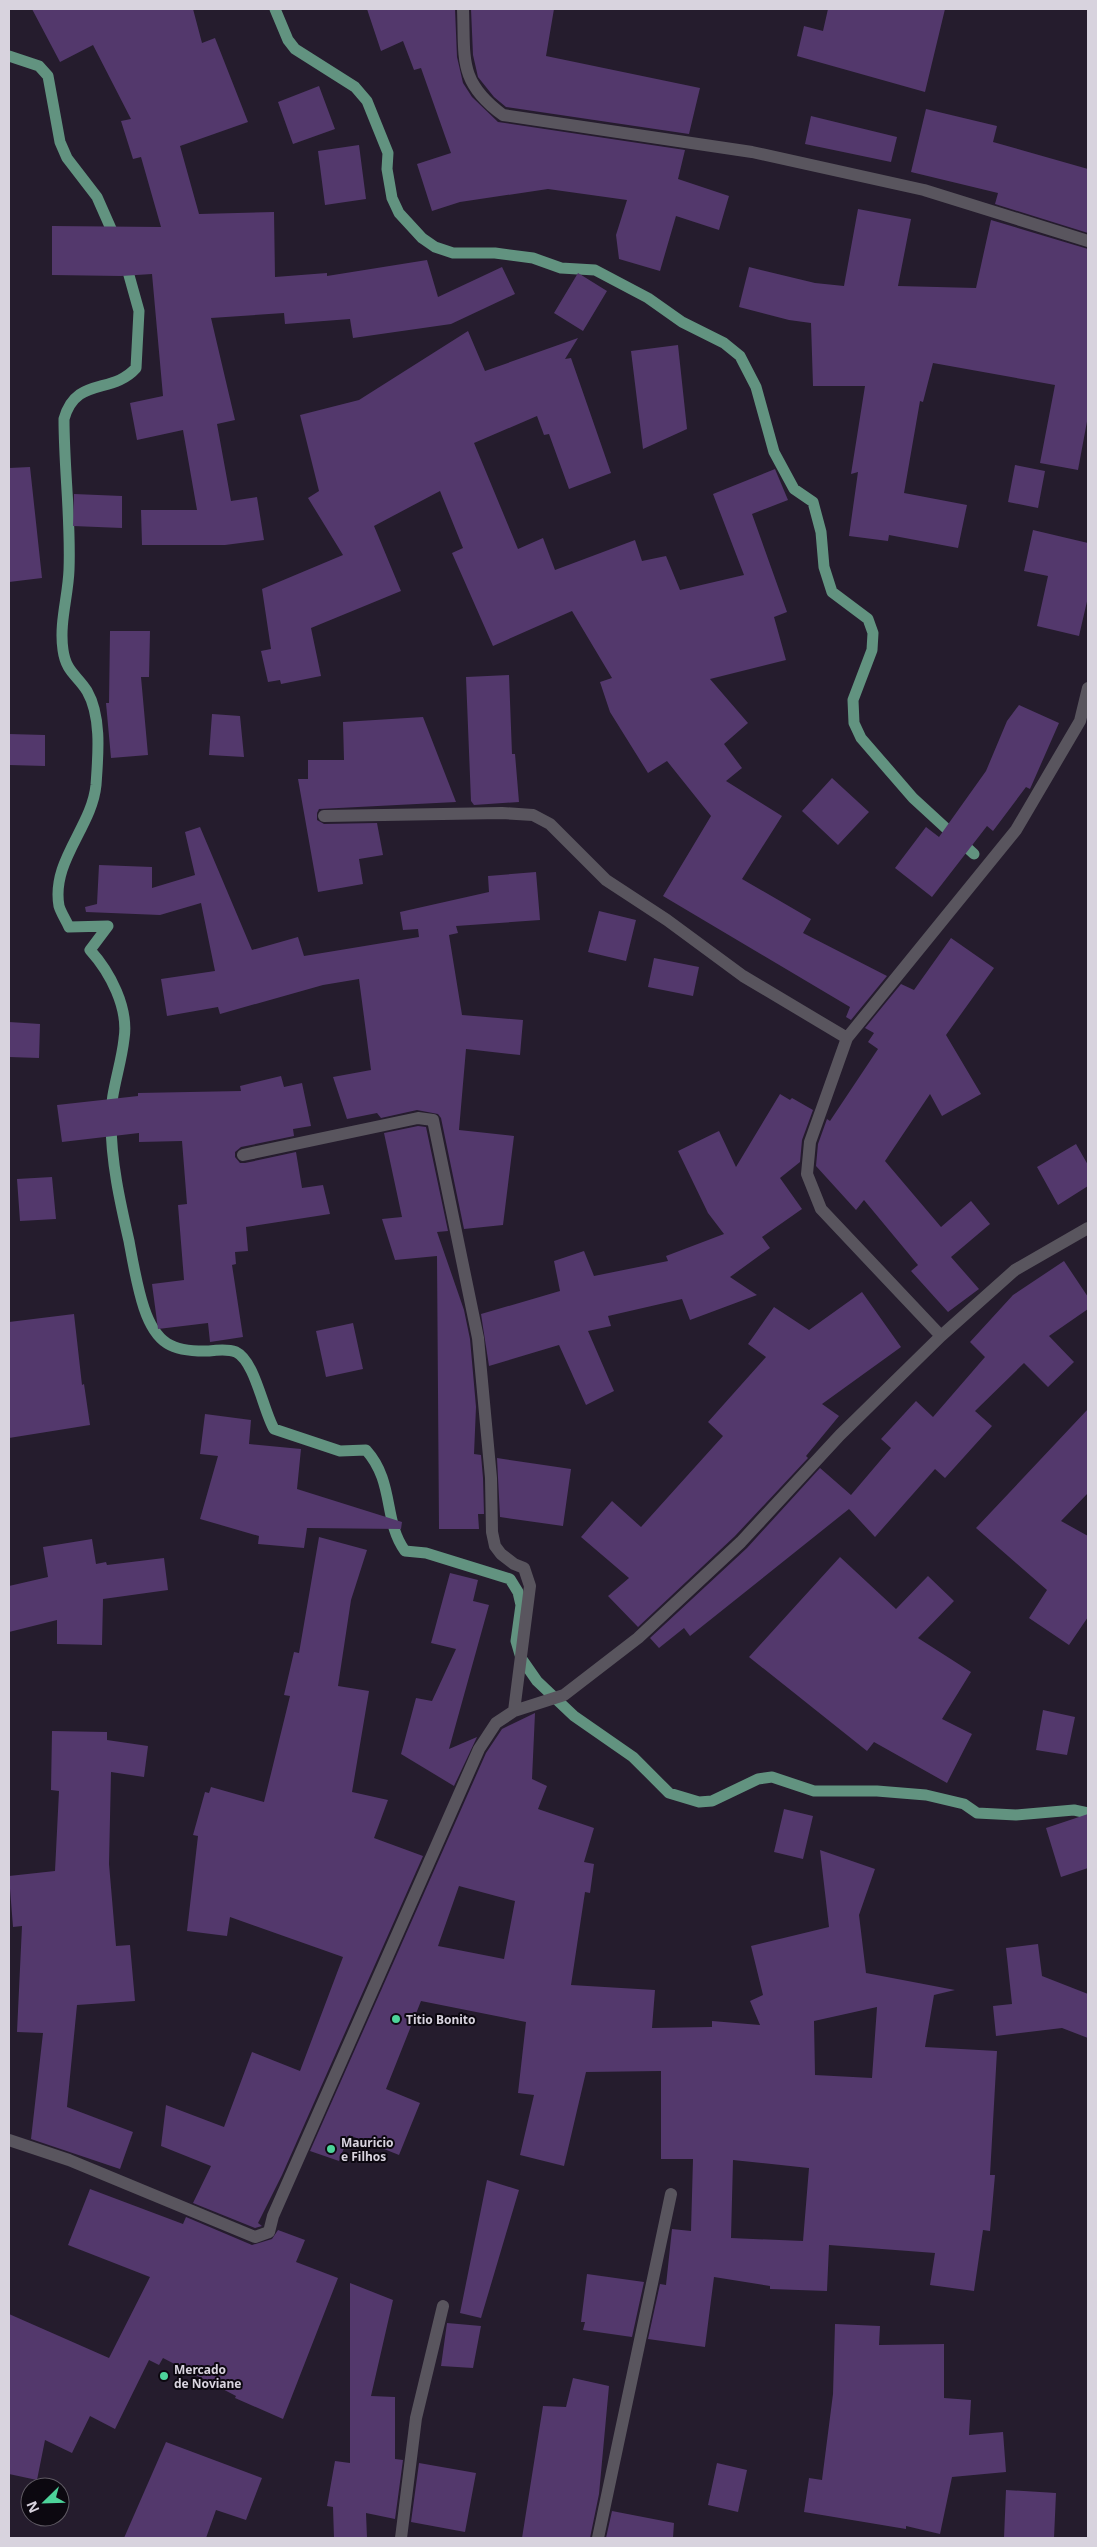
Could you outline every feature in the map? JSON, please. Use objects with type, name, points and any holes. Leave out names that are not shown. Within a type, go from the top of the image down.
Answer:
[{"type":"street","points":[[463,9],[466,73],[484,101],[503,116],[752,152],[924,190],[1088,241]]},
{"type":"street","points":[[941,1336],[821,1208],[807,1174],[810,1142],[847,1038],[1016,830],[1084,722],[1088,688]]},
{"type":"street","points":[[324,816],[502,813],[533,815],[550,824],[606,880],[667,920],[743,976],[847,1038]]},
{"type":"street","points":[[243,1155],[418,1118],[433,1120],[478,1338],[491,1478],[492,1532],[495,1546],[501,1554],[514,1564],[524,1568],[530,1586],[514,1711]]},
{"type":"street","points":[[9,2140],[69,2160],[255,2237],[269,2232],[273,2216],[479,1749],[496,1723],[514,1711],[564,1695],[638,1638],[741,1542],[840,1435],[941,1336],[1015,1270],[1088,1228]]},
{"type":"street","points":[[598,2538],[671,2194]]},
{"type":"street","points":[[401,2538],[416,2418],[443,2306]]},
{"type":"building","points":[[32,9],[193,9],[202,43],[215,38],[248,122],[180,146],[199,214],[274,212],[275,277],[327,273],[327,276],[427,260],[438,297],[502,267],[515,294],[451,324],[353,338],[350,319],[285,324],[284,313],[211,318],[235,420],[217,424],[231,501],[257,497],[264,540],[225,545],[142,545],[141,510],[197,510],[183,430],[137,440],[130,403],[163,396],[152,274],[121,276],[52,275],[52,226],[161,227],[141,157],[133,159],[121,121],[131,119],[93,45],[60,62]]},
{"type":"building","points":[[367,9],[455,9],[457,57],[463,83],[472,97],[498,122],[685,150],[678,179],[729,196],[719,230],[676,216],[660,271],[619,259],[616,235],[627,200],[548,189],[460,202],[432,211],[417,164],[451,153],[421,68],[414,70],[403,41],[381,51]]},
{"type":"building","points":[[471,9],[554,9],[546,56],[700,88],[689,134],[506,107],[494,97],[478,77],[473,55]]},
{"type":"building","points":[[828,9],[945,9],[925,92],[797,56],[804,26],[823,31]]},
{"type":"building","points":[[319,86],[335,129],[293,144],[278,102]]},
{"type":"building","points":[[926,109],[997,126],[993,142],[1088,169],[1088,233],[995,204],[998,193],[911,172]]},
{"type":"building","points":[[811,116],[897,137],[891,162],[805,144]]},
{"type":"building","points":[[359,145],[366,199],[325,205],[318,151]]},
{"type":"building","points":[[858,209],[911,219],[898,286],[976,288],[991,220],[1088,249],[1088,416],[1078,470],[1040,463],[1055,385],[933,363],[923,402],[920,401],[904,493],[967,505],[958,548],[889,535],[888,541],[849,536],[858,472],[851,474],[865,386],[813,386],[811,323],[789,320],[739,307],[749,267],[815,283],[844,286]]},
{"type":"building","points":[[578,273],[607,291],[583,331],[554,313]]},
{"type":"building","points":[[468,331],[485,371],[578,338],[565,359],[571,358],[611,473],[569,489],[549,434],[544,435],[537,416],[474,443],[518,549],[543,538],[555,570],[635,540],[642,561],[666,556],[680,590],[744,575],[713,494],[775,469],[788,500],[752,514],[787,612],[774,617],[786,660],[710,679],[748,723],[724,744],[742,768],[726,781],[782,816],[742,879],[811,919],[803,933],[887,976],[851,1020],[846,1017],[850,1007],[663,896],[711,816],[667,761],[648,773],[610,712],[600,682],[612,678],[572,611],[493,646],[452,553],[463,548],[440,491],[374,526],[401,591],[311,628],[321,676],[281,684],[280,680],[268,682],[261,651],[271,649],[262,589],[343,555],[308,498],[319,491],[300,415],[359,400]]},
{"type":"building","points":[[678,345],[687,429],[643,449],[631,351]]},
{"type":"building","points":[[1015,465],[1045,471],[1038,508],[1008,502]]},
{"type":"building","points":[[30,467],[42,578],[9,582],[9,468]]},
{"type":"building","points":[[74,494],[122,496],[122,528],[73,526]]},
{"type":"building","points":[[1033,530],[1088,543],[1088,597],[1079,636],[1037,626],[1048,576],[1024,571]]},
{"type":"building","points":[[110,631],[150,631],[149,677],[141,677],[148,755],[111,758],[106,703],[109,703]]},
{"type":"building","points":[[509,675],[512,754],[515,754],[519,802],[474,805],[471,801],[466,677]]},
{"type":"building","points":[[1019,705],[1059,723],[1030,789],[1026,787],[993,831],[987,826],[932,897],[895,868],[926,827],[939,837],[986,771],[1007,721]]},
{"type":"building","points":[[212,714],[240,716],[244,757],[209,755]]},
{"type":"building","points":[[423,717],[456,802],[319,809],[317,820],[324,824],[377,823],[383,855],[359,859],[363,884],[318,892],[298,779],[308,779],[308,760],[344,760],[343,722]]},
{"type":"building","points":[[9,734],[45,735],[45,766],[9,765]]},
{"type":"building","points":[[832,778],[869,812],[838,845],[802,811]]},
{"type":"building","points":[[200,827],[252,950],[298,937],[304,956],[419,937],[418,929],[403,930],[400,912],[489,892],[488,876],[536,872],[540,920],[456,926],[458,933],[449,935],[462,1015],[523,1020],[520,1055],[466,1049],[459,1130],[514,1136],[503,1225],[464,1229],[441,1118],[438,1114],[417,1110],[381,1118],[377,1113],[347,1119],[333,1077],[371,1070],[359,979],[323,985],[220,1014],[218,1007],[167,1016],[161,979],[215,971],[201,903],[160,915],[86,912],[85,907],[97,904],[99,865],[152,867],[152,888],[195,875],[185,832]]},
{"type":"building","points":[[599,911],[636,920],[626,961],[588,952]]},
{"type":"building","points":[[951,938],[994,968],[946,1035],[981,1094],[942,1116],[930,1094],[885,1161],[941,1227],[971,1201],[990,1224],[951,1257],[979,1289],[948,1312],[911,1271],[918,1265],[864,1200],[856,1210],[816,1166],[818,1144],[827,1119],[830,1121],[878,1049],[868,1042],[874,1033],[865,1028],[901,984],[914,990]]},
{"type":"building","points":[[654,958],[699,967],[693,996],[648,987]]},
{"type":"building","points":[[9,1022],[40,1024],[39,1058],[9,1057]]},
{"type":"building","points":[[281,1076],[284,1087],[302,1083],[311,1126],[293,1129],[294,1136],[241,1147],[235,1152],[235,1157],[240,1163],[245,1163],[296,1152],[302,1188],[323,1185],[330,1214],[246,1227],[248,1251],[235,1252],[236,1264],[232,1265],[243,1337],[210,1342],[208,1323],[158,1329],[152,1284],[184,1280],[178,1205],[187,1204],[182,1141],[139,1142],[139,1133],[62,1142],[57,1105],[138,1096],[138,1093],[241,1091],[240,1086]]},
{"type":"building","points":[[780,1094],[790,1100],[792,1098],[813,1110],[802,1140],[800,1162],[780,1178],[802,1209],[762,1237],[770,1248],[730,1277],[757,1295],[690,1320],[682,1299],[608,1316],[611,1326],[588,1331],[614,1391],[586,1405],[559,1345],[489,1366],[481,1314],[560,1291],[554,1261],[584,1251],[594,1276],[668,1261],[666,1256],[724,1234],[708,1213],[678,1151],[719,1131],[736,1167]]},
{"type":"building","points":[[418,1126],[426,1127],[448,1231],[437,1232],[464,1310],[470,1339],[476,1407],[474,1454],[481,1455],[483,1478],[484,1514],[478,1514],[479,1529],[439,1529],[437,1256],[395,1260],[382,1219],[402,1217],[384,1133]]},
{"type":"building","points":[[1076,1144],[1088,1165],[1088,1186],[1058,1205],[1037,1167]]},
{"type":"building","points":[[52,1177],[56,1219],[20,1221],[17,1179]]},
{"type":"building","points":[[1064,1261],[1088,1297],[1088,1309],[1049,1336],[1074,1362],[1048,1387],[1024,1363],[975,1411],[992,1426],[945,1478],[935,1469],[875,1537],[849,1509],[690,1636],[684,1628],[659,1648],[650,1638],[747,1548],[820,1468],[851,1495],[891,1448],[881,1439],[916,1401],[933,1417],[985,1357],[970,1342],[1013,1295]]},
{"type":"building","points":[[862,1292],[901,1347],[822,1404],[839,1416],[806,1456],[808,1458],[735,1536],[638,1627],[608,1596],[629,1578],[581,1537],[612,1501],[641,1527],[723,1436],[708,1422],[766,1357],[748,1344],[774,1307],[809,1330]]},
{"type":"building","points":[[74,1314],[82,1385],[84,1384],[90,1425],[9,1438],[9,1322]]},
{"type":"building","points":[[353,1323],[363,1369],[326,1377],[316,1331]]},
{"type":"building","points":[[1088,1409],[1088,1493],[1061,1521],[1088,1536],[1088,1617],[1069,1645],[1029,1618],[1047,1590],[976,1528]]},
{"type":"building","points":[[205,1414],[251,1420],[249,1444],[301,1449],[297,1489],[402,1522],[401,1529],[307,1528],[304,1548],[258,1544],[259,1536],[200,1519],[218,1456],[200,1454]]},
{"type":"building","points":[[497,1458],[571,1469],[563,1526],[500,1517]]},
{"type":"building","points":[[319,1537],[367,1550],[351,1600],[338,1686],[369,1691],[352,1792],[388,1800],[374,1838],[423,1856],[282,2175],[258,2223],[262,2226],[255,2228],[193,2203],[211,2166],[161,2146],[166,2105],[224,2127],[252,2052],[300,2071],[343,1957],[230,1917],[227,1936],[187,1931],[198,1836],[193,1835],[205,1792],[209,1793],[211,1787],[264,1802],[290,1696],[284,1695],[294,1652],[299,1653]]},
{"type":"building","points":[[92,1539],[96,1564],[106,1562],[107,1565],[164,1558],[168,1590],[103,1599],[102,1645],[57,1644],[57,1620],[9,1632],[9,1586],[48,1577],[43,1547]]},
{"type":"building","points":[[840,1557],[896,1609],[928,1576],[954,1601],[918,1638],[971,1672],[942,1719],[972,1734],[947,1783],[874,1742],[867,1751],[749,1657]]},
{"type":"building","points":[[450,1573],[478,1580],[473,1601],[489,1605],[449,1749],[477,1737],[454,1786],[401,1754],[416,1698],[432,1701],[456,1649],[431,1643]]},
{"type":"building","points":[[1043,1710],[1075,1717],[1067,1755],[1036,1750]]},
{"type":"building","points":[[535,1713],[532,1779],[547,1786],[538,1809],[594,1828],[584,1862],[594,1864],[590,1893],[585,1892],[571,1985],[655,1990],[652,2028],[712,2027],[712,2021],[760,2025],[750,2001],[763,1995],[751,1946],[829,1927],[820,1850],[875,1869],[859,1915],[866,1973],[955,1990],[934,1995],[925,2047],[997,2051],[990,2175],[995,2175],[990,2231],[983,2230],[974,2291],[930,2285],[935,2253],[829,2245],[827,2291],[770,2289],[770,2286],[714,2277],[705,2347],[648,2339],[660,2284],[666,2285],[672,2229],[691,2231],[693,2159],[661,2159],[661,2071],[586,2072],[564,2166],[520,2155],[534,2095],[518,2093],[526,2022],[421,2001],[386,2089],[420,2103],[399,2155],[349,2135],[339,2161],[310,2151],[486,1753],[502,1729]],"holes":[[[459,1886],[515,1901],[504,1959],[438,1946]],[[877,2007],[872,2078],[815,2075],[814,2021]],[[733,2160],[809,2168],[803,2241],[731,2238]]]},
{"type":"building","points":[[52,1731],[107,1732],[107,1740],[148,1746],[144,1777],[111,1772],[109,1864],[116,1946],[130,1945],[135,2001],[77,2005],[67,2107],[133,2132],[120,2169],[31,2139],[43,2033],[17,2032],[22,1926],[13,1927],[9,1876],[55,1871],[59,1791],[51,1790]]},
{"type":"building","points":[[784,1809],[813,1816],[803,1859],[774,1852]]},
{"type":"building","points":[[1088,1814],[1088,1868],[1061,1877],[1046,1828]]},
{"type":"building","points":[[1038,1944],[1042,1976],[1088,1994],[1088,2038],[1062,2028],[996,2036],[993,2006],[1012,2004],[1006,1948]]},
{"type":"building","points":[[487,2180],[519,2190],[481,2318],[460,2313]]},
{"type":"building","points":[[90,2189],[183,2224],[186,2217],[252,2245],[272,2239],[278,2230],[305,2240],[296,2262],[338,2278],[283,2419],[235,2398],[236,2396],[163,2358],[159,2365],[149,2360],[115,2429],[90,2416],[72,2453],[45,2440],[38,2477],[23,2477],[9,2474],[9,2314],[109,2358],[150,2277],[68,2245]]},
{"type":"building","points":[[587,2274],[644,2282],[632,2337],[583,2330],[585,2322],[581,2322]]},
{"type":"building","points":[[350,2283],[393,2300],[371,2396],[395,2397],[395,2459],[403,2460],[395,2519],[366,2513],[367,2538],[334,2538],[333,2507],[327,2506],[335,2461],[350,2463]]},
{"type":"building","points":[[447,2323],[481,2326],[473,2368],[441,2366]]},
{"type":"building","points":[[835,2324],[880,2326],[879,2345],[944,2344],[944,2398],[971,2400],[969,2435],[1003,2432],[1006,2472],[952,2477],[940,2534],[906,2526],[906,2529],[804,2512],[809,2478],[822,2480],[833,2394]]},
{"type":"building","points":[[573,2378],[609,2386],[599,2494],[590,2538],[522,2538],[543,2406],[566,2407]]},
{"type":"building","points":[[166,2442],[262,2478],[246,2520],[216,2510],[206,2538],[124,2538]]},
{"type":"building","points":[[419,2463],[476,2473],[465,2532],[411,2522]]},
{"type":"building","points":[[717,2463],[747,2470],[738,2512],[708,2505]]},
{"type":"building","points":[[1006,2490],[1056,2493],[1054,2538],[1004,2538]]},
{"type":"building","points":[[612,2511],[674,2523],[673,2538],[606,2538]]},
{"type":"waterway","points":[[275,9],[288,40],[295,49],[355,87],[367,101],[388,153],[387,169],[392,198],[399,213],[422,238],[435,247],[453,253],[495,253],[533,258],[561,268],[595,270],[648,298],[682,322],[724,343],[740,356],[756,387],[774,452],[794,489],[813,502],[821,532],[824,567],[832,592],[868,619],[873,633],[872,650],[853,700],[854,723],[861,738],[913,798],[974,854]]},
{"type":"waterway","points":[[9,56],[39,66],[48,76],[60,142],[67,158],[97,197],[116,240]]},
{"type":"waterway","points":[[125,261],[139,311],[136,368],[127,376],[86,391],[77,397],[64,419],[69,551],[68,580],[62,630],[63,650],[69,668],[87,691],[92,701],[97,725],[98,749],[96,785],[93,800],[66,859],[58,890],[59,906],[69,927],[108,926],[90,950],[111,980],[124,1015],[124,1039],[111,1111],[114,1167],[137,1283],[144,1308],[154,1330],[160,1338],[175,1347],[196,1351],[230,1350],[243,1357],[253,1375],[274,1429],[340,1451],[366,1450],[375,1462],[381,1475],[394,1527],[405,1551],[426,1553],[510,1579],[518,1592],[521,1605],[516,1641],[521,1658],[537,1681],[574,1716],[633,1757],[669,1793],[699,1802],[712,1801],[758,1779],[772,1777],[814,1791],[877,1791],[926,1795],[964,1804],[977,1813],[1016,1815],[1074,1810],[1088,1813]]},
{"type":"place","name":"Titio Bonito","points":[[396,2019]]},
{"type":"place","name":"Mauricio e Filhos","points":[[331,2149]]},
{"type":"place","name":"Mercado de Noviane","points":[[164,2376]]}]
